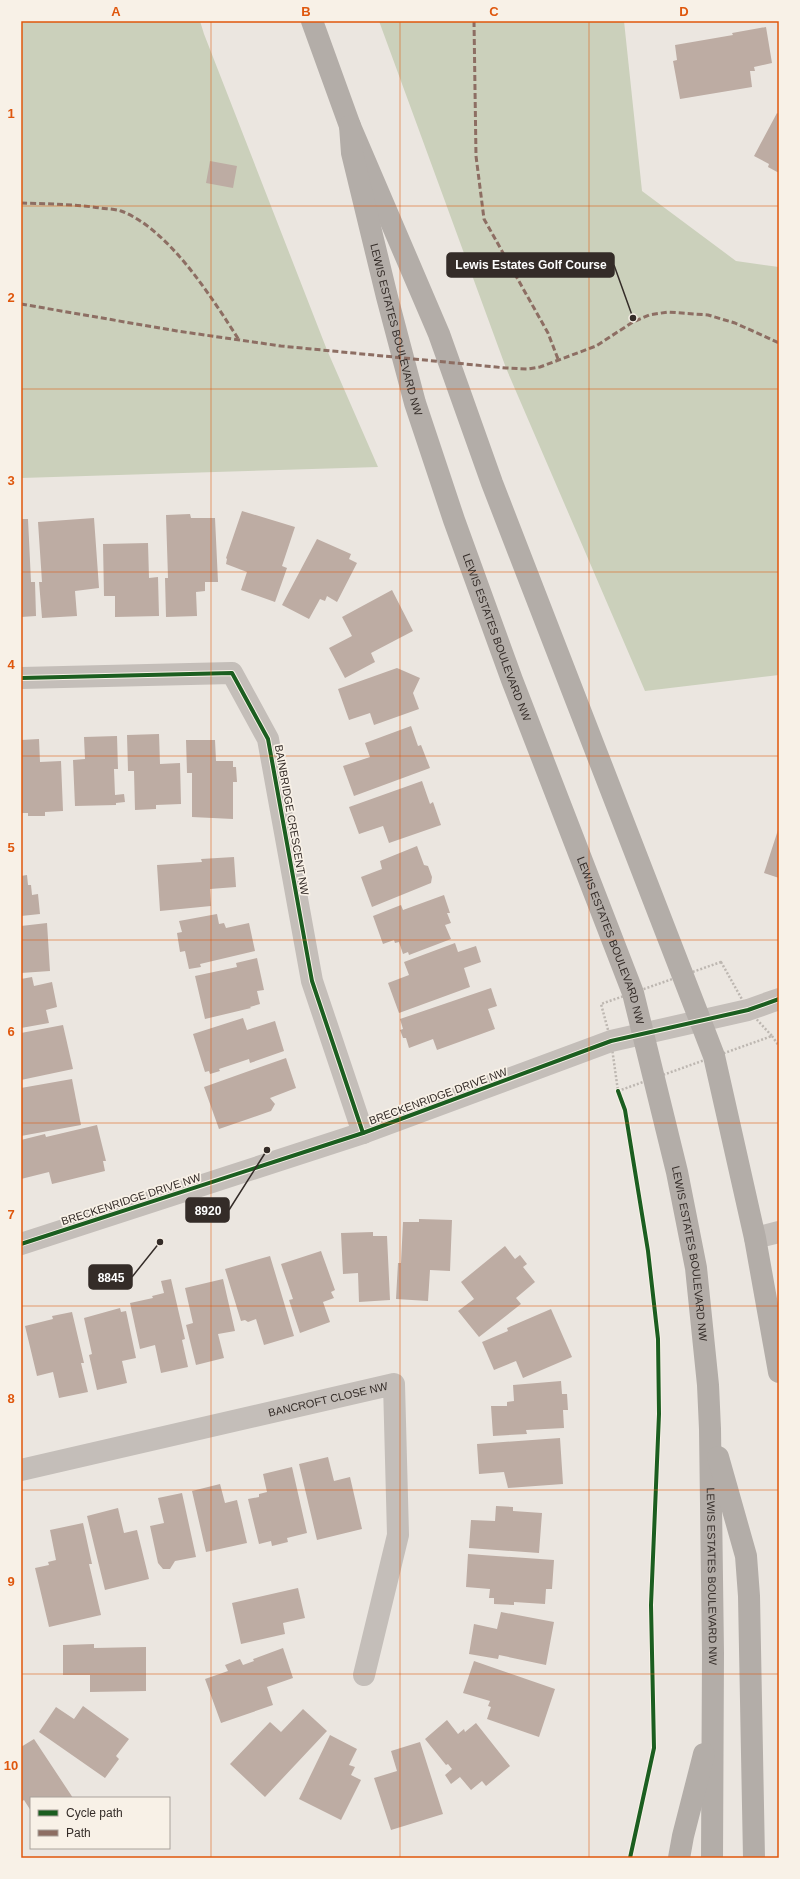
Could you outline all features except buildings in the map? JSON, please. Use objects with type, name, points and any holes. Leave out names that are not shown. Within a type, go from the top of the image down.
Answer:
[{"type":"main road","name":"LEWIS ESTATES BOULEVARD NW","points":[[312,21],[350,126],[439,334],[492,483],[714,1056],[755,1238],[779,1372]]},
{"type":"main road","name":"LEWIS ESTATES BOULEVARD NW","points":[[350,126],[352,153],[387,297],[415,403],[454,520],[512,680],[633,994],[677,1172],[696,1268],[708,1385],[710,1429],[712,1858]]},
{"type":"main road","points":[[710,1429],[746,1556],[749,1596],[754,1858]]},
{"type":"main road","points":[[679,1858],[683,1836],[712,1724]]},
{"type":"street","name":"BAINBRIDGE CRESCENT NW","points":[[21,678],[232,673],[268,739],[312,981],[363,1134]]},
{"type":"street","name":"BRECKENRIDGE DRIVE NW","points":[[21,1244],[363,1134],[611,1041],[748,1010],[779,999]]},
{"type":"street","points":[[755,1238],[779,1232]]},
{"type":"street","name":"BANCROFT CLOSE NW","points":[[21,1470],[394,1384],[398,1535],[364,1675]]},
{"type":"path","points":[[772,1036],[779,1046]]},
{"type":"path","points":[[618,1091],[620,1097]]},
{"type":"green space","points":[[21,21],[200,21],[327,350],[378,467],[21,478]]},
{"type":"green space","points":[[379,21],[624,21],[642,191],[736,261],[779,267],[779,675],[645,691],[506,368]]},
{"type":"marked path","points":[[474,21],[476,156],[484,219],[548,333],[558,359]]},
{"type":"marked path","points":[[21,203],[71,205],[114,209],[139,220],[156,233],[188,266],[239,340]]},
{"type":"marked path","points":[[21,304],[177,331],[281,346],[506,368],[528,369],[540,367],[596,346],[633,322],[649,315],[668,312],[708,315],[735,323],[779,343]]},
{"type":"cycle path","points":[[21,678],[232,673],[268,739],[312,981],[363,1133]]},
{"type":"cycle path","points":[[21,1244],[363,1133],[611,1041],[748,1010],[779,999]]},
{"type":"cycle path","points":[[618,1091],[625,1110],[648,1251],[658,1339],[659,1414],[651,1605],[654,1748],[630,1858]]},
{"type":"place","name":"Lewis Estates Golf Course","points":[[633,318]]},
{"type":"place","name":"8920","points":[[267,1150]]},
{"type":"place","name":"8845","points":[[160,1242]]}]
